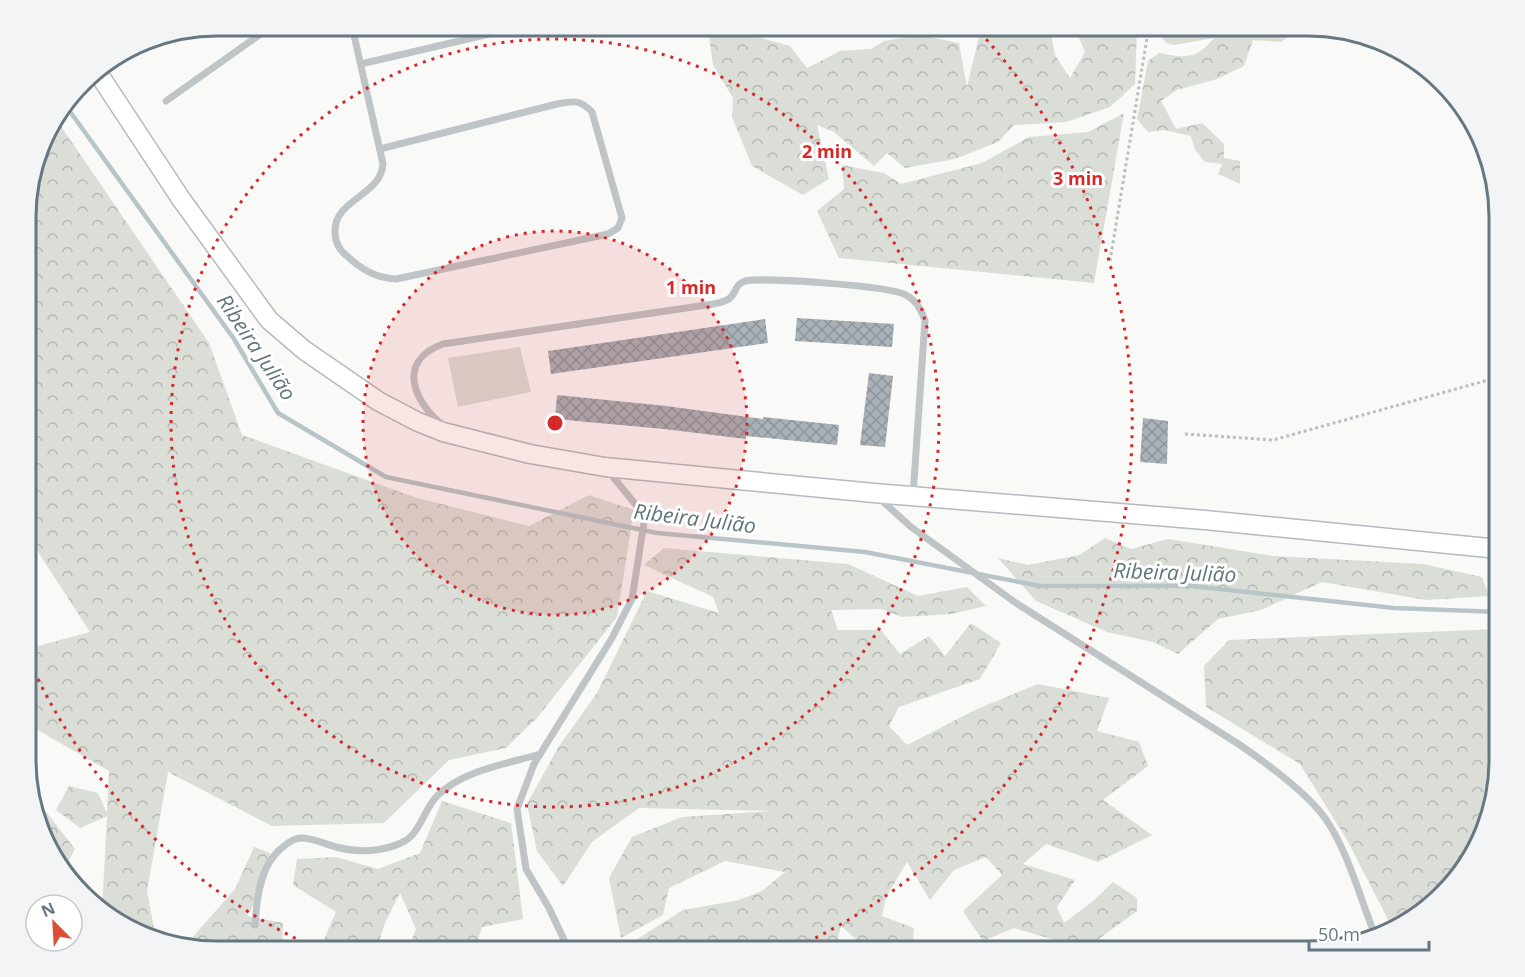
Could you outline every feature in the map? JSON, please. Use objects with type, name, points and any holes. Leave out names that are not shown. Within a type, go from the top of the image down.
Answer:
[{"type":"main road","points":[[102,78],[181,199],[269,320],[304,350],[378,401],[418,422],[458,437],[530,454],[605,467],[874,493],[1217,521],[1489,548]]},
{"type":"lane","points":[[166,101],[258,36]]},
{"type":"lane","points":[[354,36],[380,150],[382,173],[374,185],[342,210],[335,222],[335,239],[341,252],[354,262],[379,278],[396,279],[608,234],[618,228],[622,218],[592,112],[585,104],[579,102],[557,104],[380,150]]},
{"type":"lane","points":[[361,63],[478,36]]},
{"type":"lane","points":[[458,437],[438,422],[421,401],[416,389],[416,364],[425,353],[437,346],[713,304],[730,298],[739,284],[748,281],[770,280],[860,286],[904,293],[917,303],[925,320],[913,496]]},
{"type":"lane","points":[[565,941],[549,908],[526,869],[518,809],[534,764],[606,647],[632,599],[645,516],[605,467]]},
{"type":"lane","points":[[874,493],[911,527],[1016,603],[1240,745],[1262,760],[1300,793],[1329,824],[1350,866],[1373,929]]},
{"type":"lane","points":[[255,925],[257,899],[265,870],[276,853],[286,844],[298,838],[353,852],[401,843],[411,837],[436,796],[449,786],[473,775],[540,754]]},
{"type":"path","points":[[1110,261],[1147,36]]},
{"type":"path","points":[[1185,434],[1273,440],[1489,380]]},
{"type":"green space","points":[[754,36],[790,46],[807,68],[840,51],[871,49],[884,41],[925,36],[959,43],[967,87],[979,36],[1051,36],[1055,55],[1070,78],[1085,52],[1078,36],[1137,36],[1135,84],[1110,107],[1066,122],[1014,125],[998,142],[955,159],[905,168],[887,153],[874,166],[834,132],[817,125],[829,179],[803,195],[752,166],[732,117],[733,98],[713,65],[709,37]]},
{"type":"green space","points":[[1161,36],[1289,36],[1281,42],[1253,40],[1244,66],[1217,79],[1177,90],[1161,101],[1176,129],[1202,123],[1224,144],[1224,158],[1240,161],[1240,184],[1218,174],[1222,164],[1205,162],[1195,150],[1191,136],[1164,130],[1148,132],[1137,119],[1148,61],[1159,53],[1176,56],[1196,54],[1214,38],[1174,45],[1166,43]]},
{"type":"green space","points":[[1124,113],[1094,283],[839,258],[817,211],[844,189],[842,165],[884,173],[901,184],[982,163],[1029,137],[1088,132]]},
{"type":"green space","points":[[60,125],[209,343],[242,435],[414,497],[529,526],[589,495],[634,510],[617,617],[537,718],[506,748],[449,760],[384,823],[272,826],[168,772],[147,891],[154,929],[137,922],[103,900],[107,816],[80,828],[56,810],[69,786],[98,793],[107,813],[109,771],[36,729],[36,647],[90,632],[36,549],[36,217],[39,182]]},
{"type":"green space","points":[[520,347],[531,392],[458,407],[448,358]]},
{"type":"green space","points":[[1105,538],[1131,549],[1168,539],[1273,556],[1423,564],[1482,577],[1489,596],[1426,600],[1322,582],[1261,610],[1218,619],[1178,654],[1153,642],[1107,632],[1036,601],[998,558],[1028,565],[1079,555]]},
{"type":"green space","points":[[664,548],[848,564],[918,596],[967,587],[986,606],[951,614],[902,617],[881,609],[831,610],[838,630],[881,630],[900,654],[929,636],[945,656],[971,623],[1001,643],[980,679],[899,707],[889,726],[907,745],[977,709],[1038,684],[1109,698],[1097,731],[1139,742],[1148,766],[1103,800],[1152,835],[1098,862],[1046,844],[1023,864],[1075,880],[1057,907],[1064,923],[1092,902],[1113,882],[1137,898],[1137,911],[1096,941],[1058,941],[1014,928],[983,941],[963,911],[1002,875],[986,857],[954,870],[930,900],[907,862],[886,897],[882,916],[914,928],[913,941],[858,941],[841,926],[837,941],[634,941],[683,910],[739,900],[762,891],[785,872],[725,861],[669,888],[663,915],[621,938],[609,878],[632,837],[682,817],[772,811],[639,808],[592,842],[563,886],[537,851],[527,804],[559,746],[597,693],[647,591],[719,613],[713,597],[644,565]]},
{"type":"green space","points":[[1489,629],[1489,772],[1486,795],[1470,840],[1458,861],[1436,888],[1418,904],[1389,921],[1347,840],[1300,764],[1206,707],[1204,666],[1229,640]]},
{"type":"green space","points":[[442,801],[511,823],[523,919],[482,927],[477,941],[411,941],[416,929],[400,893],[385,923],[379,941],[323,941],[336,912],[293,885],[297,859],[336,857],[378,869],[420,853]]},
{"type":"green space","points":[[43,808],[75,849],[68,862],[55,840]]},
{"type":"green space","points":[[254,847],[270,853],[264,887],[247,916],[283,923],[282,941],[191,939],[235,889]]},
{"type":"building","points":[[797,318],[894,324],[892,347],[795,341]]},
{"type":"building","points":[[765,319],[768,343],[551,374],[548,351]]},
{"type":"building","points":[[869,373],[893,376],[885,447],[860,445]]},
{"type":"building","points":[[557,395],[763,419],[763,417],[839,425],[837,445],[746,436],[746,439],[555,419]]},
{"type":"building","points":[[1143,418],[1168,421],[1167,464],[1140,462]]},
{"type":"waterway","name":"Ribeira Julião","points":[[70,112],[234,339],[278,413],[386,477],[657,533],[865,552],[1040,586],[1192,586],[1394,608],[1489,612]]}]
